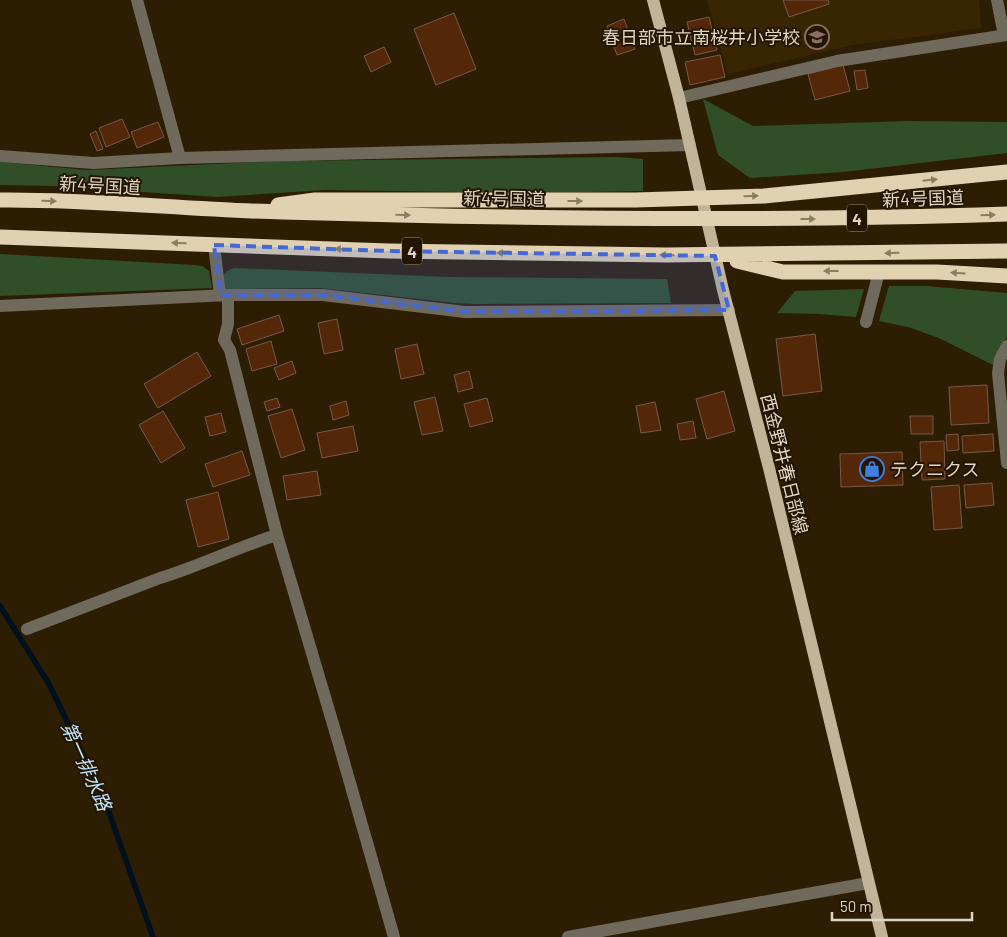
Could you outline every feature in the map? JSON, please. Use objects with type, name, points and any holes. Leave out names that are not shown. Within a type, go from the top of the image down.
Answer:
[{"type":"highway","points":[[229,210],[315,200],[617,200],[764,196],[1007,172]]},
{"type":"highway","name":"新4号国道","points":[[0,200],[229,210],[440,216],[707,219],[870,218],[1007,214]]},
{"type":"highway","name":"4","points":[[0,236],[389,251],[715,256],[1007,251]]},
{"type":"highway","name":"4","points":[[715,256],[783,272],[937,272],[1007,276]]},
{"type":"main road","name":"西金野井春日部線","points":[[653,0],[679,98],[715,256],[774,487],[882,937]]},
{"type":"street","points":[[137,0],[180,158]]},
{"type":"street","points":[[679,98],[837,61],[1005,35],[997,0]]},
{"type":"street","points":[[0,156],[93,163],[180,158],[690,145]]},
{"type":"street","points":[[214,245],[228,324],[224,340],[230,350],[277,535],[394,937]]},
{"type":"street","points":[[866,322],[879,272]]},
{"type":"street","points":[[0,306],[224,295],[323,295],[465,312],[729,310]]},
{"type":"street","points":[[1007,346],[1000,359],[998,373],[1007,464]]},
{"type":"street","points":[[27,629],[180,572],[254,542],[277,535]]},
{"type":"street","points":[[568,937],[868,882]]},
{"type":"highlighted area","points":[[214,245],[389,251],[715,256],[729,310],[465,312],[323,295],[220,295]]},
{"type":"shaded area","name":"春日部市立南桜井小学校","points":[[707,0],[979,0],[981,28],[853,45],[728,74]]},
{"type":"green space","points":[[703,99],[753,126],[908,121],[1007,122],[1007,153],[843,172],[750,178],[718,155]]},
{"type":"green space","points":[[618,157],[643,159],[643,191],[530,193],[325,190],[217,197],[54,186],[0,185],[0,162],[87,170],[279,161]]},
{"type":"green space","points":[[0,254],[202,266],[209,271],[212,288],[0,296]]},
{"type":"green space","points":[[234,268],[448,277],[667,279],[671,303],[477,304],[320,288],[225,289],[221,279],[227,271]]},
{"type":"green space","points":[[889,286],[926,286],[1007,293],[1007,337],[999,350],[995,366],[939,338],[908,327],[879,321]]},
{"type":"green space","points":[[864,289],[856,317],[777,313],[795,291]]},
{"type":"building","points":[[783,0],[828,0],[829,4],[789,17]]},
{"type":"building","points":[[454,13],[476,69],[436,85],[414,29]]},
{"type":"building","points":[[709,17],[717,50],[695,55],[687,22]]},
{"type":"building","points":[[624,19],[635,49],[617,55],[607,26]]},
{"type":"building","points":[[384,47],[391,62],[371,72],[364,56]]},
{"type":"building","points":[[720,55],[725,77],[690,85],[685,62]]},
{"type":"building","points":[[843,65],[850,91],[815,100],[808,74]]},
{"type":"building","points":[[865,70],[868,88],[857,90],[854,71]]},
{"type":"building","points":[[122,119],[130,137],[106,147],[99,128]]},
{"type":"building","points":[[158,122],[164,137],[137,148],[131,132]]},
{"type":"building","points":[[96,131],[103,149],[97,151],[90,134]]},
{"type":"building","points":[[279,315],[284,331],[242,345],[237,329]]},
{"type":"building","points":[[337,319],[343,350],[324,354],[318,323]]},
{"type":"building","points":[[815,334],[822,391],[783,396],[776,339]]},
{"type":"building","points":[[271,341],[277,364],[252,371],[246,349]]},
{"type":"building","points":[[417,344],[424,374],[401,379],[395,349]]},
{"type":"building","points":[[197,352],[211,376],[158,408],[144,384]]},
{"type":"building","points":[[292,361],[296,373],[279,380],[274,368]]},
{"type":"building","points":[[469,371],[473,388],[458,392],[454,375]]},
{"type":"building","points":[[987,385],[989,423],[951,425],[949,387]]},
{"type":"building","points":[[724,391],[735,431],[707,439],[696,399]]},
{"type":"building","points":[[435,397],[443,431],[422,435],[414,402]]},
{"type":"building","points":[[277,398],[280,407],[267,411],[264,402]]},
{"type":"building","points":[[487,398],[493,421],[470,427],[464,404]]},
{"type":"building","points":[[346,401],[349,415],[333,420],[330,406]]},
{"type":"building","points":[[655,402],[661,430],[641,433],[636,406]]},
{"type":"building","points":[[292,409],[305,450],[281,458],[268,416]]},
{"type":"building","points":[[163,411],[185,448],[161,463],[139,425]]},
{"type":"building","points":[[221,413],[226,432],[210,436],[205,417]]},
{"type":"building","points":[[910,416],[933,416],[933,434],[911,434]]},
{"type":"building","points":[[693,421],[696,438],[680,440],[677,424]]},
{"type":"building","points":[[353,426],[358,451],[322,458],[317,433]]},
{"type":"building","points":[[958,434],[959,450],[947,451],[946,435]]},
{"type":"building","points":[[993,434],[994,451],[963,453],[962,436]]},
{"type":"building","points":[[944,441],[945,479],[922,480],[920,442]]},
{"type":"building","points":[[242,451],[250,475],[213,487],[205,464]]},
{"type":"building","name":"テクニクス","points":[[902,452],[903,485],[841,487],[840,454]]},
{"type":"building","points":[[317,471],[321,495],[287,500],[283,476]]},
{"type":"building","points":[[992,483],[994,505],[966,508],[964,485]]},
{"type":"building","points":[[959,485],[962,528],[934,530],[931,487]]},
{"type":"building","points":[[218,492],[229,539],[198,547],[186,500]]},
{"type":"waterway","name":"第一排水路","points":[[0,606],[49,684],[105,801],[153,937]]},
{"type":"place","name":"春日部市立南桜井小学校","points":[[817,37]]},
{"type":"place","name":"テクニクス","points":[[872,469]]}]
